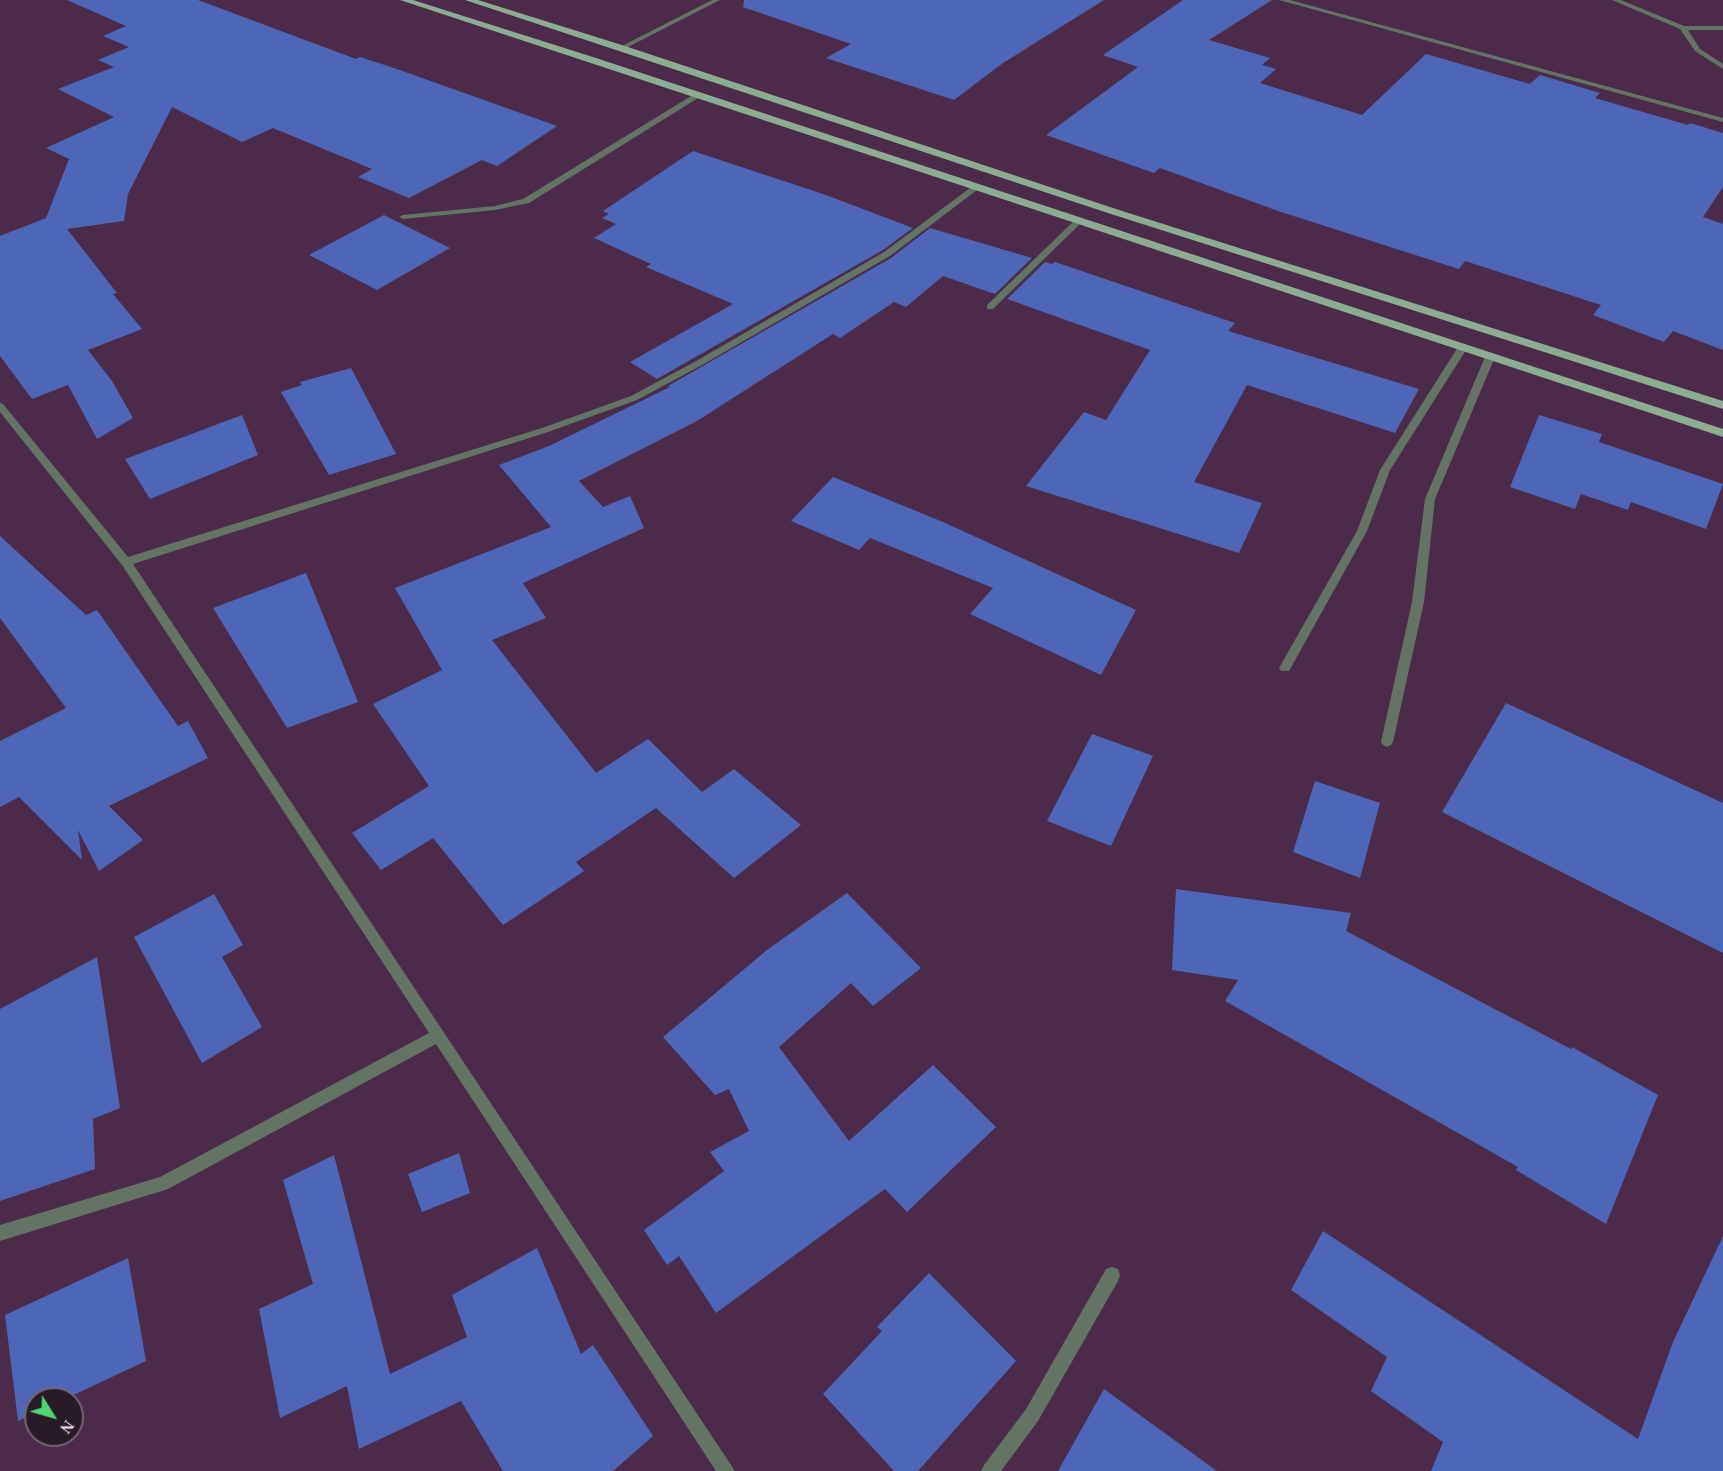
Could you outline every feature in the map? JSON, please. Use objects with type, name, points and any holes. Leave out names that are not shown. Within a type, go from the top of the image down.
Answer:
[{"type":"main road","points":[[404,0],[1723,433]]},
{"type":"main road","points":[[469,0],[622,48],[1115,212],[1723,405]]},
{"type":"street","points":[[622,48],[717,0]]},
{"type":"street","points":[[1282,0],[1723,120]]},
{"type":"street","points":[[1615,0],[1683,28],[1723,28]]},
{"type":"street","points":[[1683,28],[1697,50],[1723,67]]},
{"type":"street","points":[[403,217],[495,208],[526,201],[699,95]]},
{"type":"street","points":[[126,562],[545,430],[634,398],[701,362],[887,254],[977,187]]},
{"type":"street","points":[[990,307],[1079,221]]},
{"type":"street","points":[[1285,668],[1362,531],[1385,470],[1463,347]]},
{"type":"street","points":[[1388,742],[1418,602],[1430,499],[1491,357]]},
{"type":"street","points":[[0,406],[126,562],[726,1471]]},
{"type":"street","points":[[0,1233],[163,1184],[439,1035]]},
{"type":"street","points":[[990,1471],[1032,1415],[1112,1275]]},
{"type":"building","points":[[67,0],[198,0],[356,59],[360,57],[394,68],[557,126],[497,166],[482,160],[409,198],[358,177],[372,169],[273,128],[242,142],[172,107],[128,194],[124,221],[67,229],[117,293],[113,294],[142,329],[88,350],[112,381],[133,418],[97,439],[68,385],[32,399],[0,356],[0,236],[46,218],[69,159],[46,148],[114,117],[58,89],[114,67],[98,60],[129,47],[103,36],[126,26]]},
{"type":"building","points":[[744,0],[1104,0],[1003,63],[954,100],[826,58],[851,44],[743,7]]},
{"type":"building","points":[[1183,0],[1272,0],[1209,40],[1270,58],[1262,65],[1276,69],[1260,83],[1362,115],[1426,54],[1530,84],[1540,75],[1600,93],[1595,98],[1723,133],[1723,187],[1703,217],[1723,224],[1723,350],[1673,331],[1664,342],[1593,315],[1601,305],[1465,261],[1459,269],[1278,211],[1160,168],[1154,173],[1046,135],[1138,67],[1103,55]]},
{"type":"building","points":[[693,151],[826,195],[913,228],[883,250],[657,379],[630,362],[733,304],[646,267],[651,264],[594,238],[616,224],[602,218],[609,214],[603,211]]},
{"type":"building","points":[[384,215],[450,248],[377,290],[309,255]]},
{"type":"building","points":[[930,228],[1032,258],[995,294],[943,276],[906,307],[894,302],[840,338],[833,334],[697,421],[579,481],[603,507],[630,496],[644,528],[523,583],[546,618],[492,640],[596,773],[648,739],[702,792],[734,769],[801,825],[734,878],[656,808],[576,862],[584,871],[503,925],[433,838],[381,870],[352,833],[429,786],[373,704],[442,670],[395,588],[551,527],[499,465],[549,446],[670,387],[668,386],[891,258]]},
{"type":"building","points":[[1045,262],[1052,264],[1055,262],[1235,323],[1228,331],[1419,389],[1395,433],[1247,385],[1194,482],[1262,503],[1239,553],[1026,486],[1084,412],[1106,420],[1150,350],[1007,299]]},
{"type":"building","points":[[351,368],[396,454],[329,475],[281,392],[302,385],[300,382]]},
{"type":"building","points":[[242,415],[258,455],[150,499],[125,459]]},
{"type":"building","points":[[1539,415],[1602,434],[1599,442],[1723,484],[1706,529],[1631,502],[1628,510],[1581,494],[1575,509],[1510,487]]},
{"type":"building","points":[[833,477],[943,522],[1136,610],[1101,675],[970,614],[993,588],[870,538],[859,550],[791,521]]},
{"type":"building","points":[[0,536],[86,615],[97,610],[178,726],[188,721],[208,758],[109,806],[143,840],[99,871],[78,830],[82,860],[19,797],[0,807],[0,741],[66,708],[0,618]]},
{"type":"building","points":[[306,573],[358,702],[287,728],[213,608]]},
{"type":"building","points":[[1506,703],[1723,803],[1723,953],[1442,812]]},
{"type":"building","points":[[1092,734],[1153,756],[1111,846],[1047,821]]},
{"type":"building","points":[[1315,781],[1380,803],[1360,878],[1293,852]]},
{"type":"building","points":[[1176,889],[1351,913],[1346,931],[1571,1049],[1572,1047],[1658,1095],[1606,1224],[1516,1170],[1518,1167],[1225,1001],[1238,980],[1172,970]]},
{"type":"building","points":[[847,893],[921,968],[873,1006],[851,983],[779,1047],[849,1141],[933,1065],[996,1127],[907,1212],[885,1189],[716,1313],[679,1256],[667,1265],[644,1230],[724,1171],[710,1152],[749,1131],[729,1089],[715,1095],[663,1037],[767,950]]},
{"type":"building","points":[[214,894],[243,945],[222,957],[262,1027],[202,1063],[134,937]]},
{"type":"building","points":[[97,957],[120,1108],[93,1119],[95,1169],[0,1201],[0,1009]]},
{"type":"building","points":[[459,1153],[470,1193],[422,1212],[408,1174]]},
{"type":"building","points":[[334,1155],[390,1374],[467,1337],[452,1295],[537,1248],[581,1354],[593,1345],[653,1436],[613,1471],[503,1471],[461,1401],[359,1449],[347,1386],[280,1418],[259,1309],[313,1284],[283,1180]]},
{"type":"building","points":[[1323,1231],[1638,1439],[1673,1342],[1723,1236],[1723,1471],[1431,1471],[1443,1442],[1371,1391],[1387,1357],[1291,1290]]},
{"type":"building","points":[[128,1258],[146,1361],[84,1390],[84,1387],[24,1387],[24,1418],[18,1421],[5,1315]]},
{"type":"building","points":[[929,1273],[1016,1361],[918,1471],[894,1471],[823,1394],[882,1331],[877,1327]]},
{"type":"building","points":[[1104,1389],[1217,1471],[1058,1471]]}]
